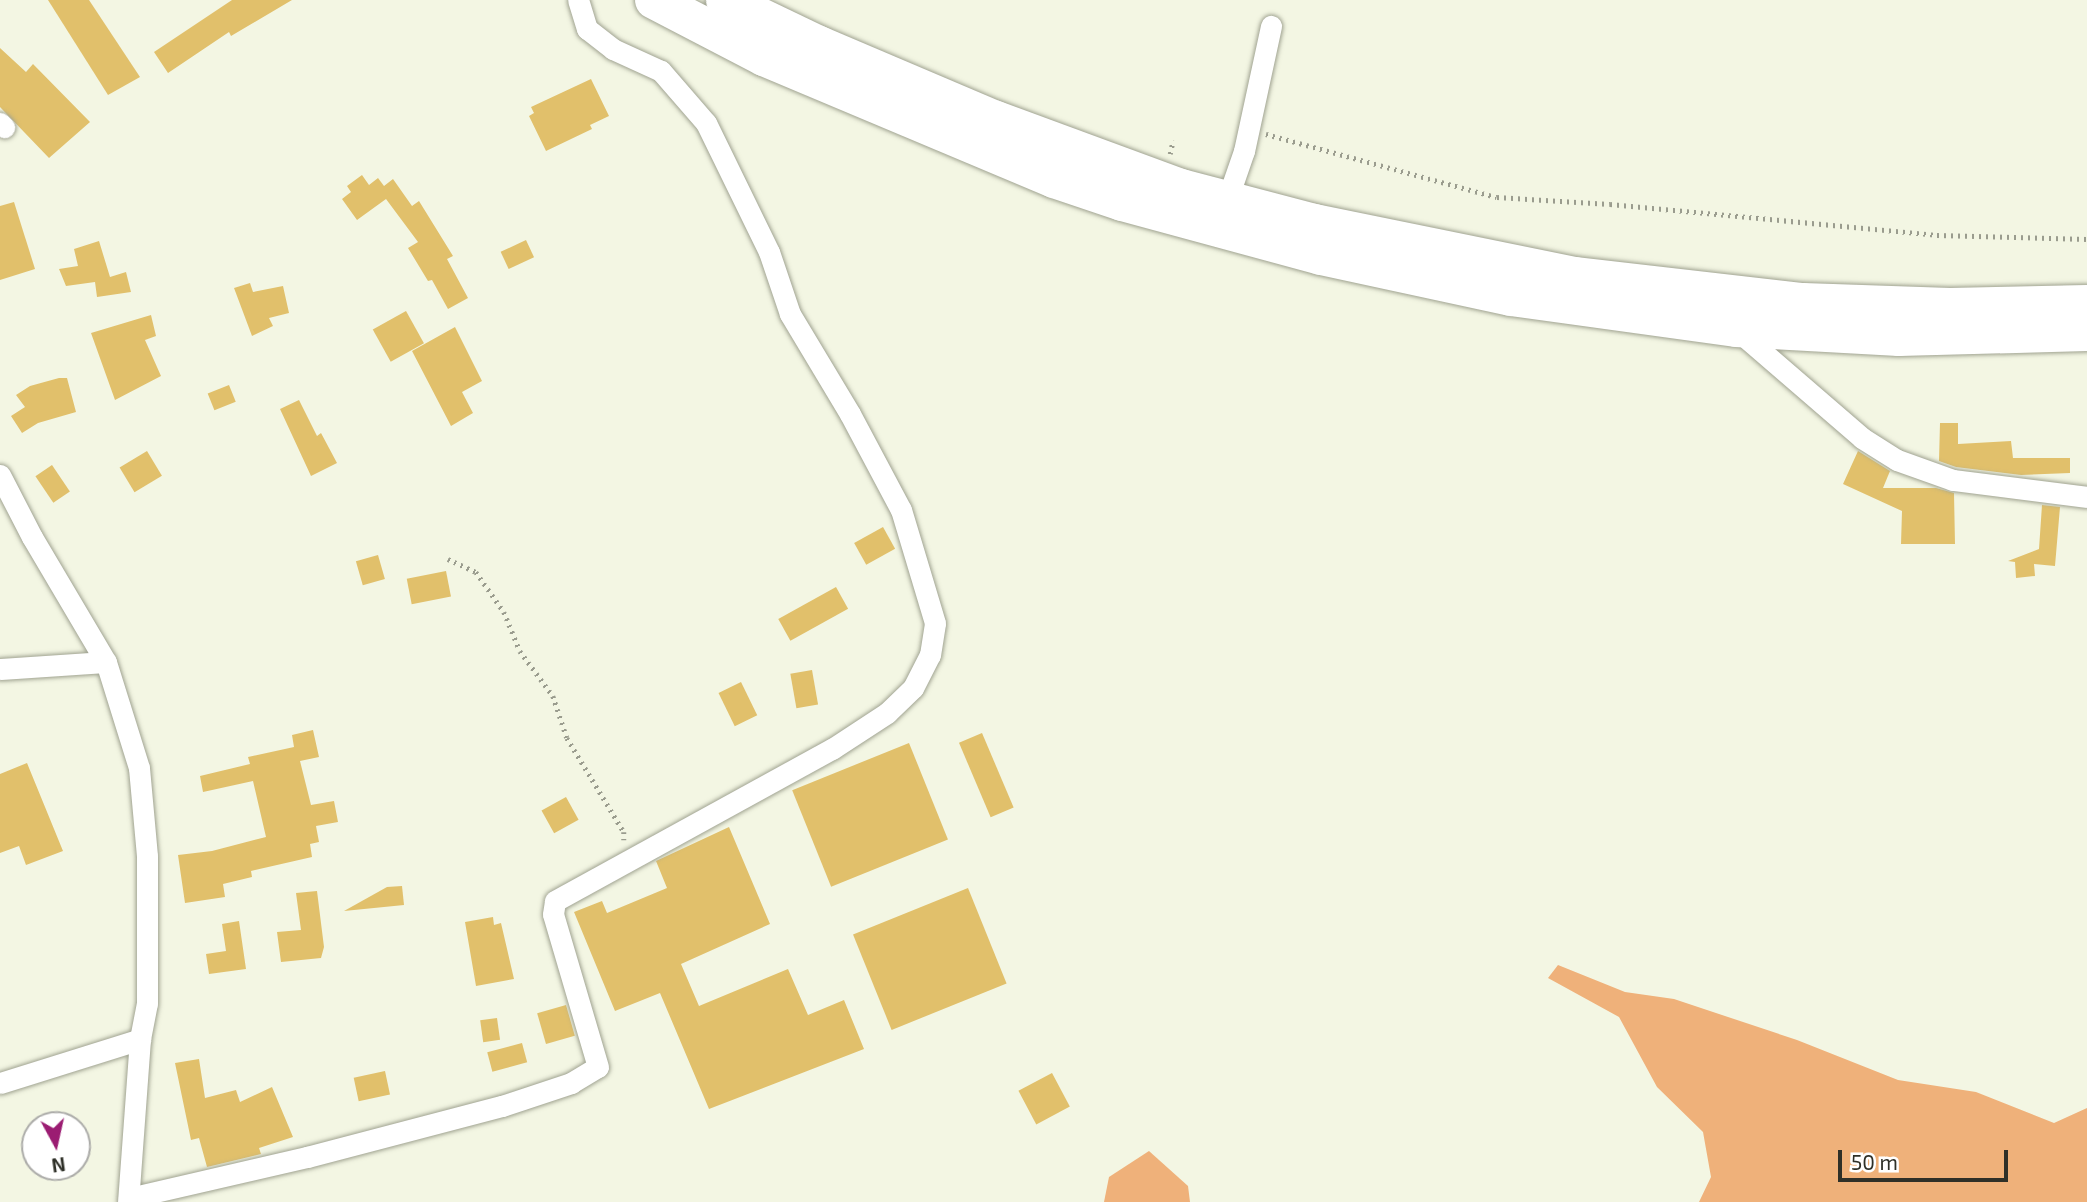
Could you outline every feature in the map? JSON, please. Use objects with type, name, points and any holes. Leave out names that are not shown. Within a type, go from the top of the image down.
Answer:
[{"type":"highway","points":[[653,0],[764,57],[928,128],[1122,202],[1321,256],[1472,290],[1570,307],[1736,328],[1899,337],[2087,332]]},
{"type":"highway","points":[[726,0],[819,45],[996,120],[1181,188],[1314,223],[1574,276],[1803,302],[1950,307],[2087,304]]},
{"type":"street","points":[[0,475],[32,537],[106,662],[139,768],[147,856],[147,1003],[140,1038],[128,1200],[307,1157],[502,1105],[571,1083],[598,1068],[553,907],[555,901],[832,749],[887,713],[914,688],[930,654],[935,623],[901,510],[850,414],[790,314],[769,252],[706,123],[661,71],[613,49],[587,29],[578,0]]},
{"type":"street","points":[[1227,200],[1249,129],[1271,26]]},
{"type":"street","points":[[1736,328],[1862,438],[1897,460],[1953,480],[2087,497]]},
{"type":"street","points":[[0,669],[106,662]]},
{"type":"street","points":[[0,1083],[140,1038]]},
{"type":"path","points":[[1249,129],[1497,197],[1610,204],[1937,235],[2087,239]]},
{"type":"path","points":[[448,559],[463,563],[477,572],[492,594],[520,651],[553,696],[567,738],[624,832],[624,849],[609,871]]},
{"type":"shaded area","points":[[1558,965],[1625,992],[1674,999],[1797,1040],[1898,1080],[1976,1092],[2054,1123],[2087,1108],[2087,1202],[1699,1202],[1711,1177],[1703,1132],[1657,1087],[1619,1017],[1548,978]]},
{"type":"shaded area","points":[[1149,1151],[1188,1186],[1190,1202],[1104,1202],[1109,1177]]},
{"type":"building","points":[[48,0],[89,0],[140,77],[108,95]]},
{"type":"building","points":[[232,0],[292,0],[231,36],[229,32],[168,73],[154,52]]},
{"type":"building","points":[[0,48],[26,72],[33,64],[90,122],[49,158],[0,107]]},
{"type":"building","points":[[591,79],[609,116],[590,125],[592,129],[546,151],[529,116],[534,113],[531,107]]},
{"type":"building","points":[[362,175],[369,185],[378,178],[384,186],[393,179],[412,206],[419,201],[453,256],[447,259],[468,298],[448,309],[432,280],[428,281],[408,248],[418,242],[386,199],[357,220],[342,199],[351,192],[347,186]]},
{"type":"building","points":[[14,202],[35,269],[0,280],[0,206]]},
{"type":"building","points":[[526,240],[534,257],[509,269],[501,252]]},
{"type":"building","points":[[99,241],[110,277],[126,272],[131,292],[97,297],[95,282],[66,286],[59,269],[78,266],[74,249]]},
{"type":"building","points":[[250,283],[253,292],[283,286],[289,313],[269,318],[273,326],[252,336],[234,288]]},
{"type":"building","points":[[406,311],[424,343],[391,362],[373,329]]},
{"type":"building","points":[[151,315],[156,336],[145,340],[161,376],[115,400],[91,333]]},
{"type":"building","points":[[455,327],[482,381],[462,392],[473,413],[451,426],[412,351]]},
{"type":"building","points":[[67,378],[76,412],[38,423],[22,433],[11,416],[25,407],[16,395],[30,386]]},
{"type":"building","points":[[229,385],[236,402],[214,410],[208,394]]},
{"type":"building","points":[[299,400],[317,436],[321,433],[337,463],[311,476],[280,409]]},
{"type":"building","points":[[1940,423],[1958,423],[1958,444],[2011,441],[2013,458],[2070,458],[2070,473],[2021,475],[1956,467],[1939,461]]},
{"type":"building","points":[[147,451],[162,476],[135,492],[120,467]]},
{"type":"building","points":[[1858,451],[1890,471],[1883,488],[1936,488],[1954,493],[1955,544],[1901,544],[1902,511],[1843,484]]},
{"type":"building","points":[[52,465],[70,492],[53,503],[35,476]]},
{"type":"building","points":[[2042,505],[2060,507],[2055,566],[2034,564],[2035,576],[2016,578],[2015,562],[2008,561],[2039,549]]},
{"type":"building","points":[[883,527],[895,549],[866,565],[854,543]]},
{"type":"building","points":[[378,555],[385,579],[363,585],[356,561]]},
{"type":"building","points":[[446,571],[451,597],[412,604],[407,579]]},
{"type":"building","points":[[836,587],[848,609],[790,641],[778,619]]},
{"type":"building","points":[[812,670],[818,704],[796,708],[790,674]]},
{"type":"building","points":[[741,682],[757,715],[735,726],[719,693]]},
{"type":"building","points":[[313,730],[319,757],[300,761],[311,805],[334,801],[338,822],[316,826],[319,842],[310,844],[312,857],[251,871],[252,877],[223,884],[225,897],[185,903],[178,855],[212,851],[266,837],[253,781],[203,792],[200,776],[250,764],[248,757],[294,747],[292,735]]},
{"type":"building","points":[[982,733],[1014,808],[991,817],[959,743]]},
{"type":"building","points":[[909,743],[948,839],[831,887],[792,790]]},
{"type":"building","points":[[27,763],[63,851],[26,865],[19,846],[0,853],[0,774]]},
{"type":"building","points":[[566,797],[579,820],[554,833],[542,811]]},
{"type":"building","points":[[729,827],[770,924],[681,964],[699,1006],[788,969],[808,1015],[844,1000],[864,1049],[709,1109],[660,993],[615,1011],[574,912],[602,901],[607,913],[667,888],[656,861]]},
{"type":"building","points":[[402,886],[404,905],[344,911],[387,887]]},
{"type":"building","points":[[968,888],[1007,983],[892,1030],[853,934]]},
{"type":"building","points":[[317,891],[324,947],[321,958],[281,962],[277,932],[301,930],[296,893]]},
{"type":"building","points":[[493,917],[494,925],[501,923],[514,979],[476,986],[465,922]]},
{"type":"building","points":[[239,921],[246,969],[209,974],[206,954],[226,951],[222,924]]},
{"type":"building","points":[[566,1005],[575,1036],[546,1044],[537,1013]]},
{"type":"building","points":[[497,1018],[500,1040],[483,1042],[480,1020]]},
{"type":"building","points":[[522,1043],[527,1062],[492,1072],[487,1052]]},
{"type":"building","points":[[199,1059],[205,1098],[236,1090],[240,1102],[272,1087],[293,1137],[259,1148],[261,1154],[207,1167],[199,1138],[191,1140],[175,1063]]},
{"type":"building","points":[[385,1071],[390,1094],[359,1101],[354,1078]]},
{"type":"building","points":[[1052,1073],[1070,1107],[1036,1124],[1018,1091]]}]
